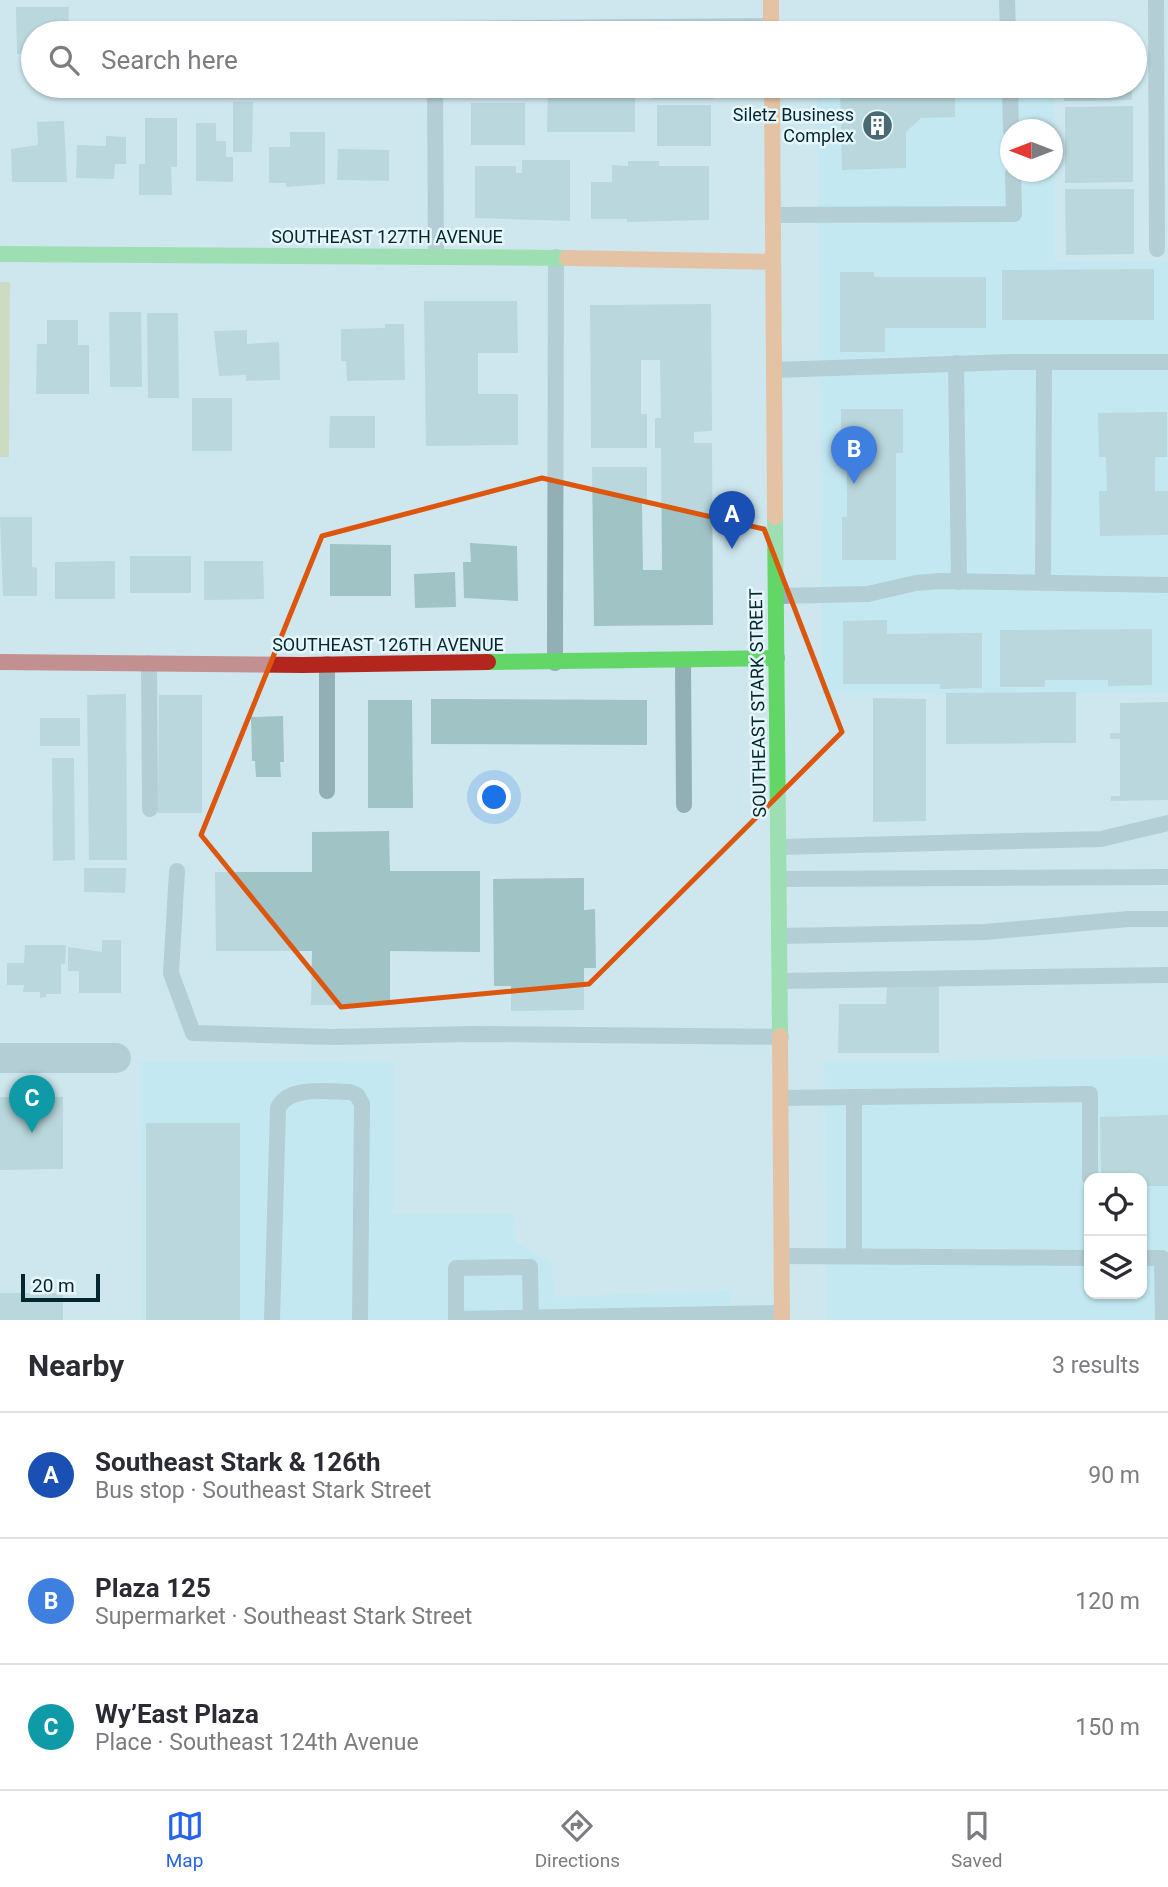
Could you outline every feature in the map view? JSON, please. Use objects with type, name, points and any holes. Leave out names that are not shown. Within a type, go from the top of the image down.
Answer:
[{"type":"street","points":[[771,0],[771,21]]},
{"type":"street","name":"SOUTHEAST STARK STREET","points":[[772,98],[782,1316]]},
{"type":"street","name":"SOUTHEAST 127TH AVENUE","points":[[0,254],[556,257],[773,262]]},
{"type":"street","name":"SOUTHEAST 126TH AVENUE","points":[[0,662],[555,663],[777,658]]},
{"type":"street","points":[[0,1058],[116,1058]]},
{"type":"lane","points":[[1007,0],[1008,21]]},
{"type":"lane","points":[[1156,0],[1157,248]]},
{"type":"lane","points":[[435,98],[436,257]]},
{"type":"lane","points":[[1010,98],[1011,119]]},
{"type":"lane","points":[[774,215],[1014,215],[1013,182]]},
{"type":"lane","points":[[555,663],[556,257]]},
{"type":"lane","points":[[1043,583],[1044,362]]},
{"type":"lane","points":[[774,370],[956,363],[1168,362]]},
{"type":"lane","points":[[956,363],[959,582]]},
{"type":"lane","points":[[776,596],[868,594],[916,583],[1168,585]]},
{"type":"lane","points":[[683,660],[684,806]]},
{"type":"lane","points":[[149,663],[150,810]]},
{"type":"lane","points":[[327,664],[327,791]]},
{"type":"lane","points":[[779,847],[1101,839],[1168,823]]},
{"type":"lane","points":[[177,871],[172,973],[193,1033],[332,1037],[472,1034],[780,1037]]},
{"type":"lane","points":[[780,879],[1168,877]]},
{"type":"lane","points":[[780,936],[985,932],[1128,919],[1168,919]]},
{"type":"lane","points":[[780,981],[1168,975]]},
{"type":"lane","points":[[272,1320],[278,1108],[289,1096],[302,1093],[350,1092],[357,1095],[362,1104],[360,1320]]},
{"type":"lane","points":[[781,1098],[1090,1094],[1090,1173]]},
{"type":"lane","points":[[854,1097],[854,1256]]},
{"type":"lane","points":[[782,1256],[1084,1258]]},
{"type":"lane","points":[[1147,1258],[1163,1258],[1163,1320]]},
{"type":"lane","points":[[531,1319],[530,1268],[456,1268],[456,1320],[782,1316]]},
{"type":"highlighted area","points":[[542,478],[764,529],[842,732],[589,984],[341,1007],[201,835],[322,536]]},
{"type":"shaded area","points":[[817,98],[1054,98],[1054,119],[1000,119],[1000,182],[1055,182],[1055,262],[1168,261],[1168,694],[822,695]]},
{"type":"shaded area","points":[[0,282],[10,282],[9,457],[0,457]]},
{"type":"shaded area","points":[[1168,1057],[1168,1320],[827,1320],[824,1061]]},
{"type":"shaded area","points":[[393,1061],[393,1214],[514,1214],[517,1243],[552,1263],[554,1297],[731,1290],[731,1320],[142,1320],[140,1062]]},
{"type":"building","points":[[16,7],[69,7],[68,21],[21,21],[21,54],[17,54]]},
{"type":"building","points":[[548,98],[635,98],[635,132],[547,132]]},
{"type":"building","points":[[652,98],[714,98],[714,99]]},
{"type":"building","name":"Siletz Business Complex","points":[[840,98],[955,98],[955,117],[921,118],[906,132],[906,168],[842,170]]},
{"type":"building","points":[[1064,98],[1132,98],[1132,100],[1064,101]]},
{"type":"building","points":[[233,102],[253,102],[252,152],[233,152]]},
{"type":"building","points":[[471,103],[525,103],[525,145],[471,145]]},
{"type":"building","points":[[657,105],[711,105],[711,146],[657,146]]},
{"type":"building","points":[[1133,106],[1133,182],[1065,183],[1065,107]]},
{"type":"building","points":[[145,118],[177,118],[177,167],[171,167],[172,195],[139,195],[139,164],[145,164]]},
{"type":"building","points":[[64,121],[67,182],[12,182],[11,149],[38,145],[37,122]]},
{"type":"building","points":[[196,123],[216,123],[216,141],[226,141],[226,157],[233,157],[233,182],[196,181]]},
{"type":"building","points":[[290,132],[325,132],[325,184],[286,187],[286,183],[269,183],[269,147],[290,147]]},
{"type":"building","points":[[106,136],[126,137],[126,164],[115,164],[114,179],[76,178],[77,145],[106,146]]},
{"type":"building","points":[[338,149],[389,150],[389,181],[337,180]]},
{"type":"building","points":[[522,160],[570,160],[570,221],[475,218],[475,166],[516,166],[516,173],[522,173]]},
{"type":"building","points":[[628,161],[659,161],[659,166],[709,166],[709,220],[627,222],[627,219],[591,219],[591,182],[612,182],[612,165],[628,166]]},
{"type":"building","points":[[1065,189],[1134,189],[1134,254],[1066,255]]},
{"type":"building","points":[[1154,269],[1154,320],[1002,320],[1002,270]]},
{"type":"building","points":[[840,272],[874,272],[874,277],[986,277],[986,328],[885,328],[885,352],[840,352]]},
{"type":"building","points":[[424,301],[517,301],[518,353],[478,353],[478,394],[518,394],[518,445],[426,446]]},
{"type":"building","points":[[711,304],[712,431],[694,432],[694,443],[712,443],[713,625],[594,626],[592,467],[647,467],[647,500],[642,500],[643,570],[662,570],[661,448],[655,448],[655,418],[661,418],[660,360],[641,360],[641,414],[647,414],[647,448],[591,448],[590,305]]},
{"type":"building","points":[[109,312],[141,312],[142,387],[110,387]]},
{"type":"building","points":[[147,313],[178,313],[179,398],[148,398]]},
{"type":"building","points":[[47,320],[78,320],[78,345],[89,345],[89,394],[36,394],[37,344],[47,344]]},
{"type":"building","points":[[385,324],[404,324],[405,380],[347,381],[346,361],[341,361],[341,329],[385,328]]},
{"type":"building","points":[[247,330],[247,344],[279,342],[280,380],[246,381],[246,375],[219,376],[214,331]]},
{"type":"building","points":[[192,398],[232,398],[232,451],[192,451]]},
{"type":"building","points":[[841,409],[903,409],[903,453],[896,453],[896,560],[842,560],[842,517],[847,517],[847,454],[841,454]]},
{"type":"building","points":[[1167,412],[1167,457],[1155,457],[1155,491],[1168,491],[1168,535],[1100,536],[1099,491],[1107,491],[1106,457],[1099,457],[1098,413]]},
{"type":"building","points":[[330,416],[375,416],[375,448],[329,448]]},
{"type":"building","points":[[0,517],[32,517],[32,567],[37,568],[37,596],[3,596]]},
{"type":"building","points":[[470,543],[517,546],[518,601],[464,598],[463,562],[471,562]]},
{"type":"building","points":[[330,544],[391,545],[391,596],[330,596]]},
{"type":"building","points":[[130,556],[191,556],[191,593],[130,593]]},
{"type":"building","points":[[115,561],[115,599],[55,599],[55,562]]},
{"type":"building","points":[[204,561],[263,561],[264,599],[204,600]]},
{"type":"building","points":[[455,572],[456,607],[415,608],[414,574]]},
{"type":"building","points":[[887,620],[887,634],[982,633],[982,688],[940,689],[940,684],[843,684],[843,621]]},
{"type":"building","points":[[1152,629],[1152,685],[1108,686],[1108,680],[1045,680],[1045,687],[1000,687],[1000,630]]},
{"type":"building","points":[[1076,692],[1076,743],[946,744],[946,693]]},
{"type":"building","points":[[126,694],[127,860],[89,860],[87,695]]},
{"type":"building","points":[[159,695],[202,695],[202,813],[158,813]]},
{"type":"building","points":[[873,698],[926,699],[926,821],[873,822]]},
{"type":"building","points":[[431,699],[647,700],[647,745],[431,744]]},
{"type":"building","points":[[368,700],[412,700],[413,808],[368,808]]},
{"type":"building","points":[[1168,702],[1168,800],[1111,801],[1111,796],[1120,796],[1120,739],[1110,739],[1110,733],[1120,733],[1120,703]]},
{"type":"building","points":[[283,716],[284,762],[280,762],[281,777],[256,777],[255,761],[252,761],[251,717]]},
{"type":"building","points":[[40,718],[80,718],[80,746],[40,746]]},
{"type":"building","points":[[52,758],[74,758],[75,860],[53,861]]},
{"type":"building","points":[[389,831],[390,871],[480,871],[480,952],[390,951],[390,1005],[311,1005],[312,951],[216,951],[215,872],[312,872],[312,832]]},
{"type":"building","points":[[84,868],[126,868],[125,893],[84,892]]},
{"type":"building","points":[[584,878],[584,910],[595,909],[596,968],[584,968],[584,1010],[511,1011],[511,986],[494,986],[493,879]]},
{"type":"building","points":[[102,940],[121,940],[121,993],[79,993],[79,971],[68,971],[68,947],[102,952]]},
{"type":"building","points":[[25,945],[66,945],[65,964],[61,964],[61,994],[46,994],[46,997],[40,998],[40,992],[23,992],[24,985],[7,985],[7,963],[24,963]]},
{"type":"building","points":[[939,985],[939,1053],[838,1053],[839,1004],[886,1004],[887,986]]},
{"type":"building","points":[[0,1097],[63,1097],[63,1169],[0,1170]]},
{"type":"building","points":[[1168,1115],[1168,1186],[1147,1186],[1147,1173],[1101,1173],[1100,1117]]},
{"type":"building","points":[[146,1123],[240,1123],[240,1320],[146,1320]]},
{"type":"building","points":[[0,1293],[63,1293],[63,1320],[0,1320]]},
{"type":"traffic: fast","points":[[0,254],[567,258]]},
{"type":"traffic: fast","points":[[775,517],[780,1036]]},
{"type":"traffic: fast","points":[[488,662],[777,658]]},
{"type":"traffic: slow","points":[[771,0],[771,21]]},
{"type":"traffic: slow","points":[[772,98],[775,517]]},
{"type":"traffic: slow","points":[[567,258],[773,262]]},
{"type":"traffic: slow","points":[[780,1036],[782,1320]]},
{"type":"traffic: jam","points":[[0,662],[303,665],[488,662]]},
{"type":"place","name":"Siletz Business Complex","points":[[877,125]]},
{"type":"place","name":"Plaza 125","points":[[854,484]]},
{"type":"place","name":"Southeast Stark & 126th","points":[[732,549]]},
{"type":"place","name":"Wy’East Plaza","points":[[32,1133]]}]
